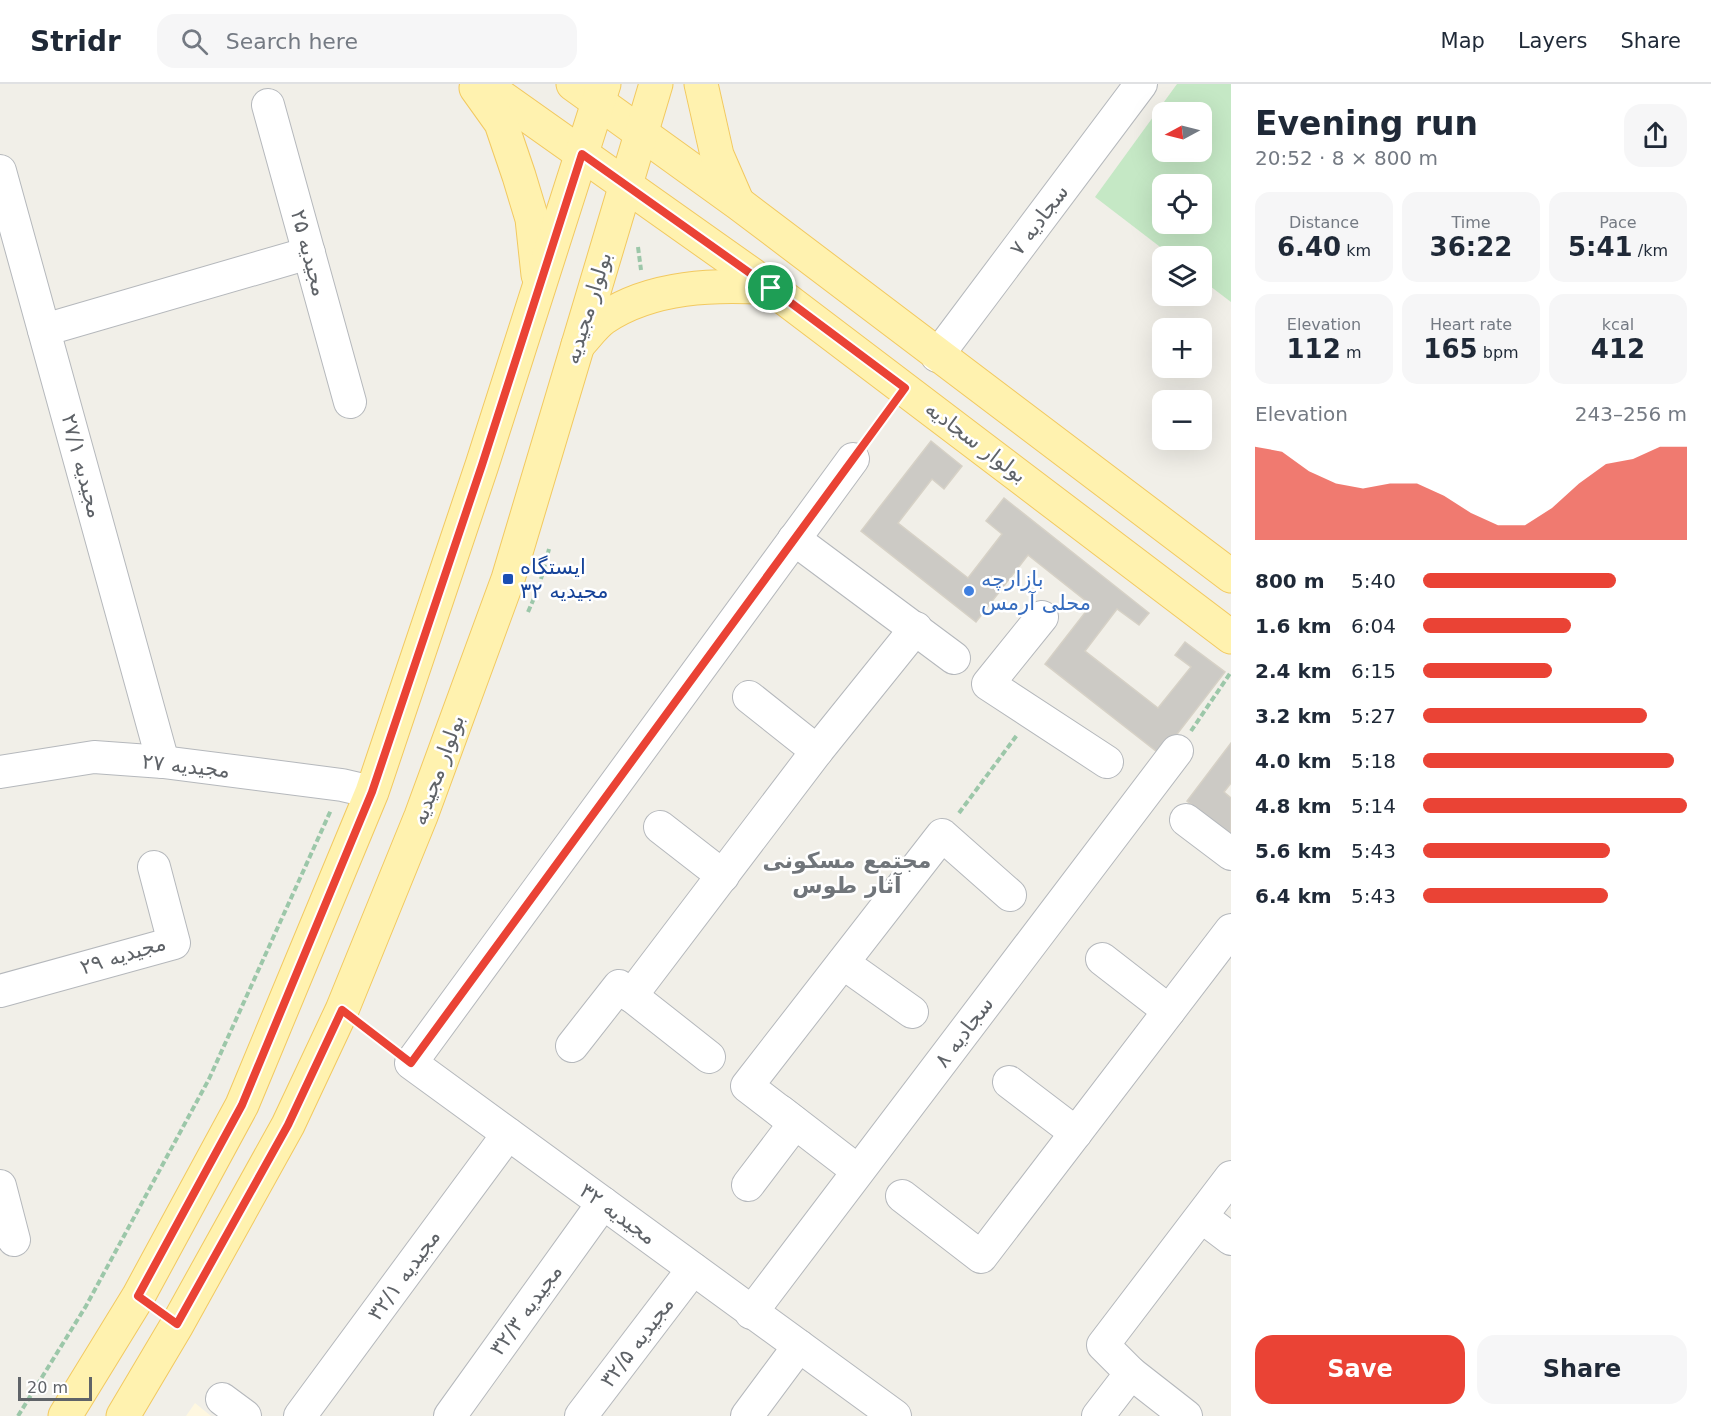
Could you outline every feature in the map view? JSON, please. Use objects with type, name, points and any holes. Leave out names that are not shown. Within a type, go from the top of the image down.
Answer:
[{"type":"main road","points":[[473,84],[501,123],[519,176],[532,219],[540,286]]},
{"type":"main road","name":"بولوار سجادیه","points":[[483,84],[771,288],[1231,637]]},
{"type":"main road","name":"بولوار مجیدیه","points":[[123,1416],[288,1125],[342,1010],[421,816],[508,579],[656,84]]},
{"type":"main road","points":[[701,84],[717,154],[738,203]]},
{"type":"main road","points":[[65,1416],[138,1296],[242,1105],[540,286],[582,154],[592,90]]},
{"type":"main road","points":[[592,90],[641,133],[738,203],[937,356],[1231,576]]},
{"type":"main road","points":[[576,347],[602,319],[644,297],[730,285],[771,288]]},
{"type":"main road","points":[[138,1296],[177,1324]]},
{"type":"street","name":"سجادیه ۷","points":[[937,356],[1141,84]]},
{"type":"street","name":"مجیدیه ۲۵","points":[[268,105],[350,402]]},
{"type":"street","name":"مجیدیه ۲۷/۱","points":[[0,171],[163,762]]},
{"type":"street","points":[[44,330],[309,253]]},
{"type":"street","points":[[411,1063],[853,459]]},
{"type":"street","points":[[795,539],[954,657]]},
{"type":"street","points":[[1042,617],[988,684],[1107,762]]},
{"type":"street","points":[[631,996],[817,751],[916,628]]},
{"type":"street","points":[[749,698],[817,751]]},
{"type":"street","name":"سجادیه ۸","points":[[751,1313],[1177,751]]},
{"type":"street","name":"مجیدیه ۲۷","points":[[0,772],[94,758],[163,762],[357,789]]},
{"type":"street","points":[[1186,820],[1231,854]]},
{"type":"street","points":[[660,827],[723,876]]},
{"type":"street","points":[[858,1171],[747,1086],[942,835],[1010,895]]},
{"type":"street","name":"مجیدیه ۲۹","points":[[0,991],[174,943],[154,867]]},
{"type":"street","points":[[902,1196],[981,1257],[1231,930]]},
{"type":"street","points":[[1102,959],[1169,1011]]},
{"type":"street","points":[[843,963],[912,1012]]},
{"type":"street","points":[[572,1046],[619,986],[709,1057]]},
{"type":"street","name":"مجیدیه ۳۲","points":[[411,1063],[895,1416]]},
{"type":"street","points":[[1009,1083],[1076,1133]]},
{"type":"street","points":[[748,1185],[795,1123],[772,1105]]},
{"type":"street","name":"مجیدیه ۳۲/۱","points":[[300,1416],[508,1134]]},
{"type":"street","points":[[1186,1416],[1131,1373],[1103,1345],[1231,1177]]},
{"type":"street","points":[[0,1186],[14,1240]]},
{"type":"street","name":"مجیدیه ۳۲/۳","points":[[450,1416],[603,1203]]},
{"type":"street","points":[[1202,1217],[1231,1239]]},
{"type":"street","name":"مجیدیه ۳۲/۵","points":[[581,1416],[693,1269]]},
{"type":"street","points":[[747,1416],[799,1346]]},
{"type":"street","points":[[1098,1416],[1131,1373]]},
{"type":"path","points":[[637,240],[644,297]]},
{"type":"path","points":[[853,459],[905,388]]},
{"type":"path","points":[[1177,751],[1231,672]]},
{"type":"path","points":[[942,835],[1034,713]]},
{"type":"path","points":[[18,1416],[86,1306],[209,1079],[357,789]]},
{"type":"path","points":[[342,1010],[411,1063]]},
{"type":"shaded area","points":[[195,1403],[211,1416],[186,1416]]},
{"type":"green space","points":[[1177,84],[1231,84],[1231,302],[1212,288],[1212,246],[1159,246],[1095,197],[1152,118],[1152,162],[1212,162],[1212,102],[1164,102]]},
{"type":"building","name":"بازارچه محلی آرمس","points":[[931,441],[962,466],[944,489],[932,479],[898,523],[968,578],[1002,534],[986,521],[1004,498],[1149,613],[1139,625],[1117,609],[1085,651],[1158,708],[1191,667],[1175,655],[1185,642],[1225,672],[1161,755],[1045,664],[1091,605],[1028,555],[976,622],[861,531]]},
{"type":"building","points":[[1231,743],[1231,783],[1224,792],[1231,798],[1231,835],[1187,801]]},
{"type":"place","name":"ایستگاه مجیدیه ۳۲","points":[[508,579]]},
{"type":"place","name":"بازارچه محلی آرمس","points":[[969,591]]},
{"type":"district","name":"مجتمع مسکونی آثار طوس","points":[[847,872]]},
{"type":"route","points":[[582,154],[771,288],[905,388],[411,1063],[342,1010],[288,1125],[177,1324],[138,1296],[242,1105],[372,792],[482,465],[582,154]]}]
